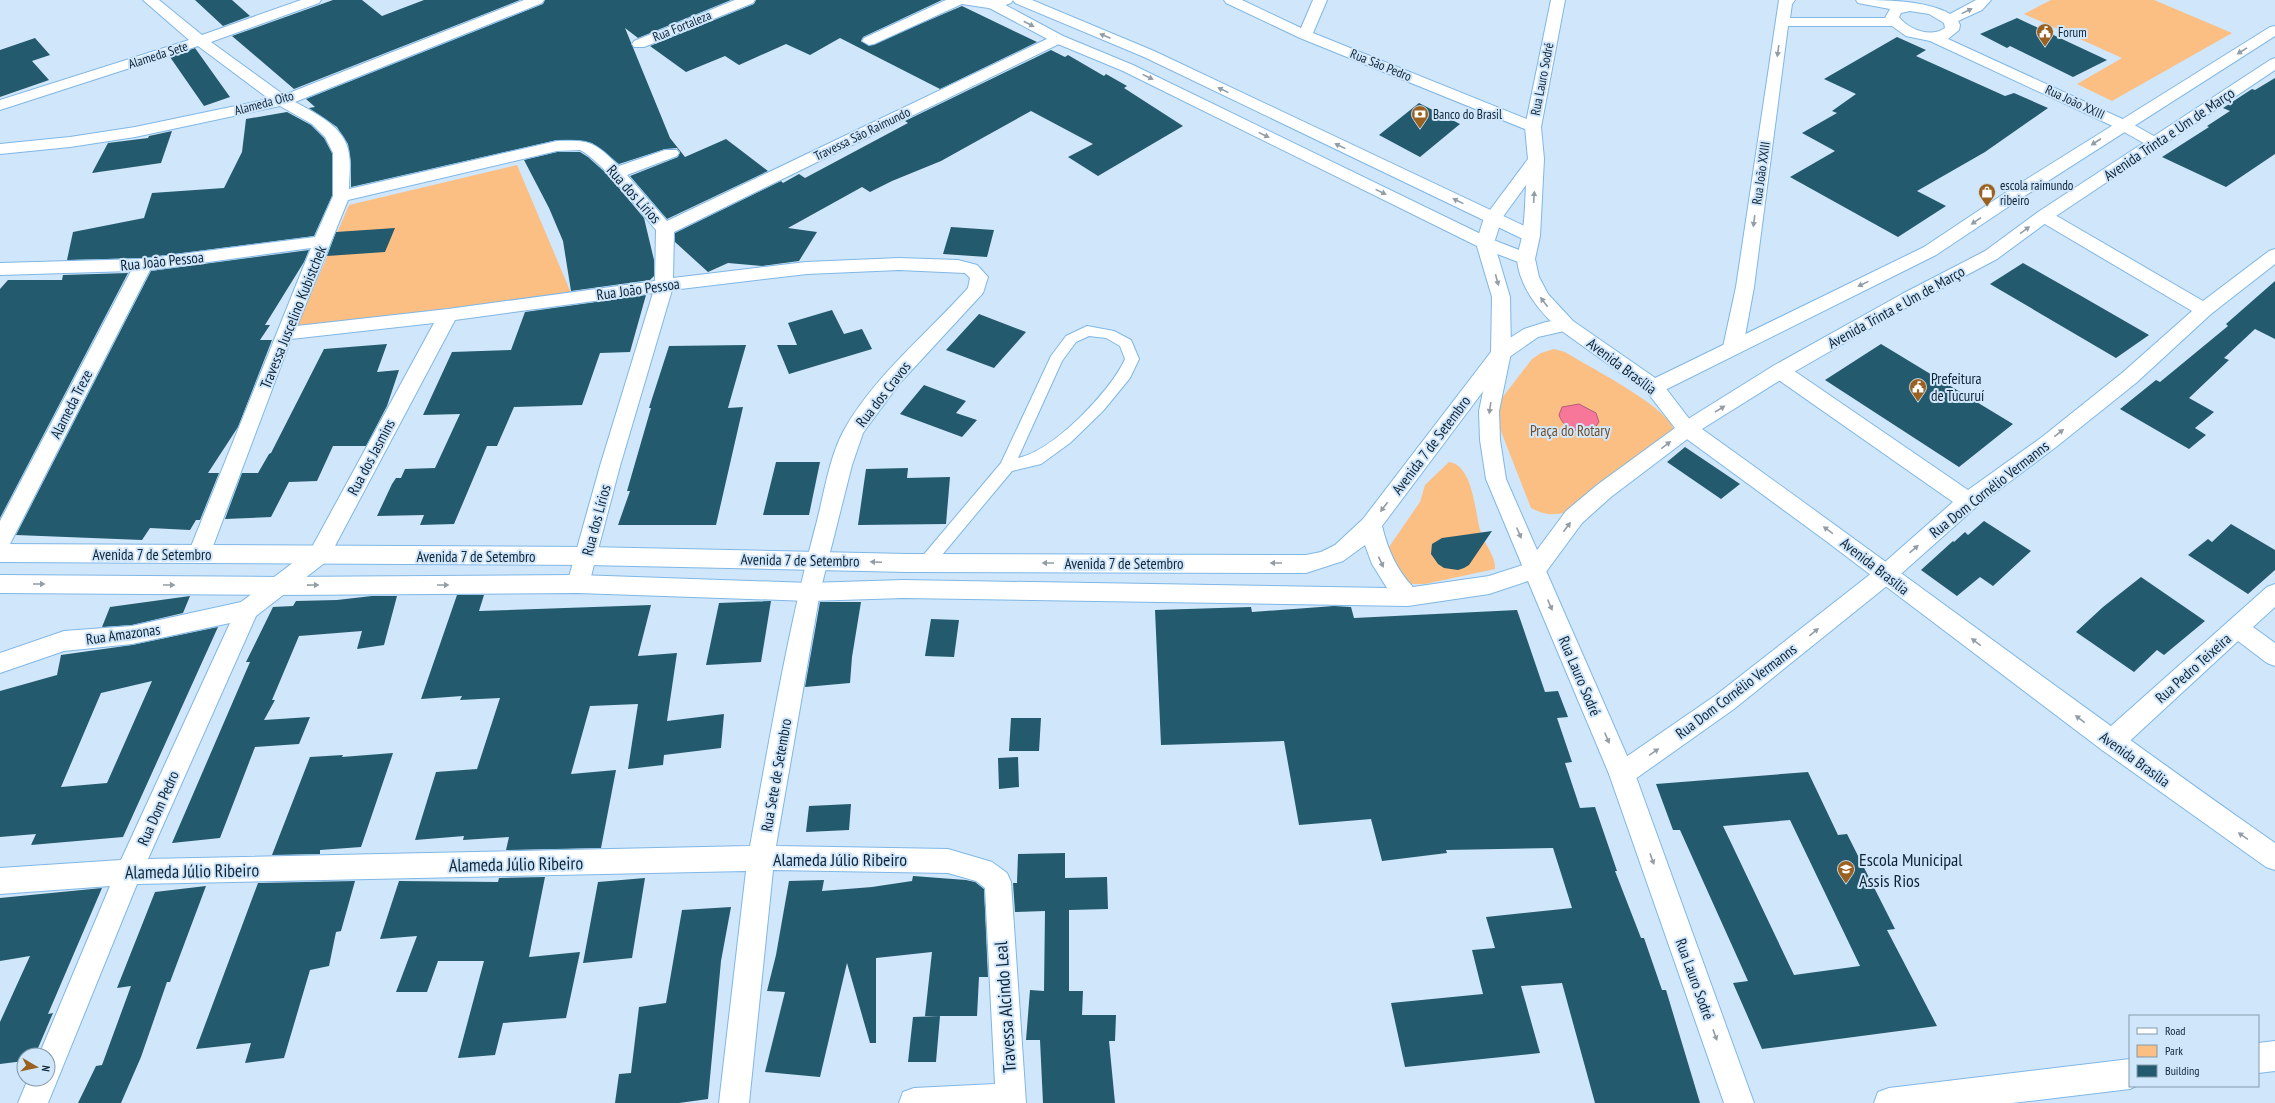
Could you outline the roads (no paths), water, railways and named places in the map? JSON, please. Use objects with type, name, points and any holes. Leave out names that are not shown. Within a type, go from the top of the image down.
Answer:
[{"type":"street","name":"Travessa Juscelino Kubistchek","points":[[150,0],[200,41],[282,101],[318,121],[332,135],[341,153],[341,196],[324,241],[284,334],[199,554]]},
{"type":"street","name":"Alameda Sete","points":[[0,105],[200,41],[314,0]]},
{"type":"street","name":"Alameda Oito","points":[[0,149],[70,142],[135,132],[282,101],[537,0]]},
{"type":"street","name":"Rua Fortaleza","points":[[639,44],[748,0]]},
{"type":"street","points":[[869,41],[958,0]]},
{"type":"street","points":[[964,0],[996,2],[1058,39],[1128,68],[1485,243],[1526,259]]},
{"type":"street","points":[[1020,0],[1149,54],[1531,236]]},
{"type":"street","name":"Rua São Pedro","points":[[1231,0],[1305,34],[1533,127]]},
{"type":"street","points":[[1305,34],[1320,0]]},
{"type":"street","name":"Rua Lauro Sodré","points":[[1531,236],[1536,159],[1533,127],[1558,0]]},
{"type":"street","name":"Rua João XXIII","points":[[1733,347],[1745,287],[1785,2],[1788,0]]},
{"type":"street","points":[[1863,0],[1912,7]]},
{"type":"street","points":[[1894,22],[1892,13],[1896,10],[1934,0]]},
{"type":"street","points":[[1782,22],[1894,22],[1907,31],[1930,36],[1943,35],[1950,26],[1984,0]]},
{"type":"street","name":"Rua João XXIII","points":[[1912,7],[1937,12],[1950,26],[1994,64]]},
{"type":"street","name":"Avenida Trinta e Um de Março","points":[[1654,388],[1733,347],[1930,251],[2123,125],[2275,30]]},
{"type":"street","name":"Rua João XXIII","points":[[1930,36],[1966,54],[1994,64],[2123,125],[2155,143]]},
{"type":"street","name":"Travessa São Raimundo","points":[[665,229],[1058,39]]},
{"type":"street","points":[[1128,68],[1149,54]]},
{"type":"street","name":"Avenida Trinta e Um de Março","points":[[1535,570],[1574,518],[1604,491],[1687,429],[1780,372],[1909,298],[1991,255],[2044,216],[2275,63]]},
{"type":"street","name":"Rua dos Lírios","points":[[341,196],[569,144],[582,145],[591,149],[616,173],[665,229],[664,286],[610,466],[587,556],[578,584]]},
{"type":"street","points":[[616,173],[671,153]]},
{"type":"street","points":[[1485,243],[1493,218],[1536,159]]},
{"type":"street","points":[[2044,216],[2204,310]]},
{"type":"street","name":"Avenida Brasília","points":[[1531,236],[1526,259],[1530,277],[1540,296],[1553,313],[1566,326],[1654,388],[1687,429],[1834,535],[1885,575],[2111,742],[2275,858]]},
{"type":"street","name":"Rua João Pessoa","points":[[0,269],[143,265],[324,241]]},
{"type":"street","name":"Rua Lauro Sodré","points":[[1485,243],[1501,297],[1501,353],[1489,411],[1490,440],[1496,479],[1622,774],[1739,1103]]},
{"type":"street","name":"Rua Dom Cornélio Vermanns","points":[[1622,774],[1725,702],[1885,575],[1968,501],[2049,442],[2129,378],[2204,310],[2272,261]]},
{"type":"street","name":"Rua João Pessoa","points":[[284,334],[448,315],[733,276],[799,270],[806,268],[899,264],[958,266],[971,269],[979,277],[977,289]]},
{"type":"street","name":"Alameda Treze","points":[[0,542],[143,265]]},
{"type":"street","name":"Rua dos Cravos","points":[[809,592],[816,560],[842,465],[853,432],[892,379],[956,313],[977,289]]},
{"type":"street","name":"Rua dos Jasmins","points":[[280,586],[319,555],[448,315]]},
{"type":"street","name":"Avenida 7 de Setembro","points":[[0,553],[587,556],[916,563],[1306,564],[1327,559],[1349,548],[1371,525],[1501,353],[1520,337],[1533,331],[1566,326]]},
{"type":"street","points":[[1780,372],[1968,501]]},
{"type":"street","points":[[1371,525],[1380,561],[1388,574],[1408,596]]},
{"type":"street","points":[[903,589],[916,563]]},
{"type":"street","points":[[0,584],[280,586],[578,584],[809,592],[903,589],[1312,597],[1408,596],[1489,585],[1535,570]]},
{"type":"street","name":"Rua Dom Pedro","points":[[56,1049],[129,872],[247,610],[280,586]]},
{"type":"street","name":"Rua Sete de Setembro","points":[[734,1103],[761,858],[809,592]]},
{"type":"street","name":"Rua Pedro Teixeira","points":[[2111,742],[2275,593]]},
{"type":"street","name":"Rua Amazonas","points":[[0,663],[64,641],[132,635],[247,610]]},
{"type":"street","points":[[2237,628],[2275,656]]},
{"type":"street","name":"Alameda Júlio Ribeiro","points":[[0,881],[129,872],[761,858],[926,859],[959,863],[982,871],[998,882],[999,910]]},
{"type":"street","name":"Travessa Alcindo Leal","points":[[999,910],[1011,1101]]},
{"type":"street","points":[[2259,1058],[2275,1056]]},
{"type":"street","points":[[1889,1103],[2129,1074]]},
{"type":"street","points":[[33,1103],[40,1087]]},
{"type":"street","points":[[914,1103],[1011,1101]]},
{"type":"lane","points":[[916,563],[1007,466],[1056,359],[1071,339],[1087,331],[1109,334],[1126,343],[1132,359],[1125,375],[1098,407],[1066,438],[1036,460],[1007,466]]},
{"type":"place","name":"Forum","points":[[2045,47]]},
{"type":"place","name":"Banco do Brasil","points":[[1420,129]]},
{"type":"place","name":"escola raimundo ribeiro","points":[[1987,207]]},
{"type":"place","name":"Prefeitura de Tucuruí","points":[[1918,402]]},
{"type":"place","name":"Escola Municipal Assis Rios","points":[[1846,884]]},
{"type":"park label","name":"Praça do Rotary","points":[[1570,430]]}]
